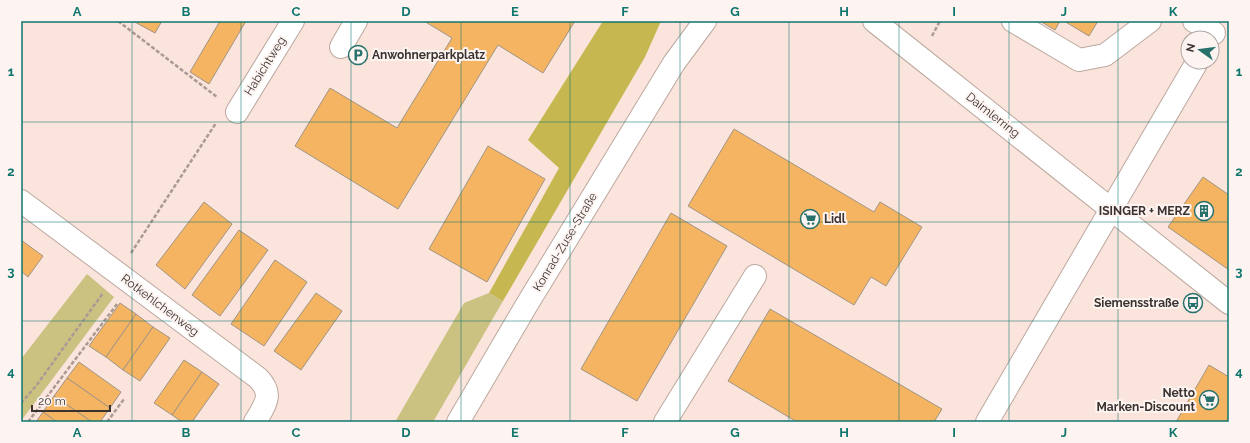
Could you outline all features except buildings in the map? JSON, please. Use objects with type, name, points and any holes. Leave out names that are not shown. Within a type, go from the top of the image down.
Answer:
[{"type":"street","name":"Habichtweg","points":[[237,112],[293,21]]},
{"type":"street","points":[[341,47],[356,21]]},
{"type":"street","name":"Konrad-Zuse-Straße","points":[[674,63],[689,21]]},
{"type":"street","name":"Konrad-Zuse-Straße","points":[[458,422],[526,306],[674,63],[705,21]]},
{"type":"street","name":"Daimlerring","points":[[874,21],[1229,303]]},
{"type":"street","points":[[1013,21],[1079,60],[1105,55],[1150,21]]},
{"type":"street","points":[[1194,21],[1213,30]]},
{"type":"street","points":[[987,422],[1192,70]]},
{"type":"street","name":"Rotkehlchenweg","points":[[21,201],[265,384],[267,393],[266,402],[254,422]]},
{"type":"street","points":[[665,422],[755,276]]},
{"type":"path","points":[[118,21],[237,112]]},
{"type":"path","points":[[930,39],[940,21]]},
{"type":"path","points":[[28,422],[131,284]]},
{"type":"path","points":[[107,422],[124,399]]},
{"type":"shaded area","points":[[603,21],[661,21],[645,57],[503,301],[489,293],[559,168],[528,140]]},
{"type":"shaded area","points":[[87,274],[114,297],[21,421],[21,359]]},
{"type":"shaded area","points":[[489,293],[503,301],[433,422],[395,422],[464,303]]},
{"type":"place","name":"Anwohnerparkplatz","points":[[358,55]]},
{"type":"place","name":"ISINGER + MERZ","points":[[1204,211]]},
{"type":"place","name":"Lidl","points":[[810,219]]},
{"type":"place","name":"Siemensstraße","points":[[1193,303]]},
{"type":"place","name":"Netto Marken-Discount","points":[[1209,400]]}]
